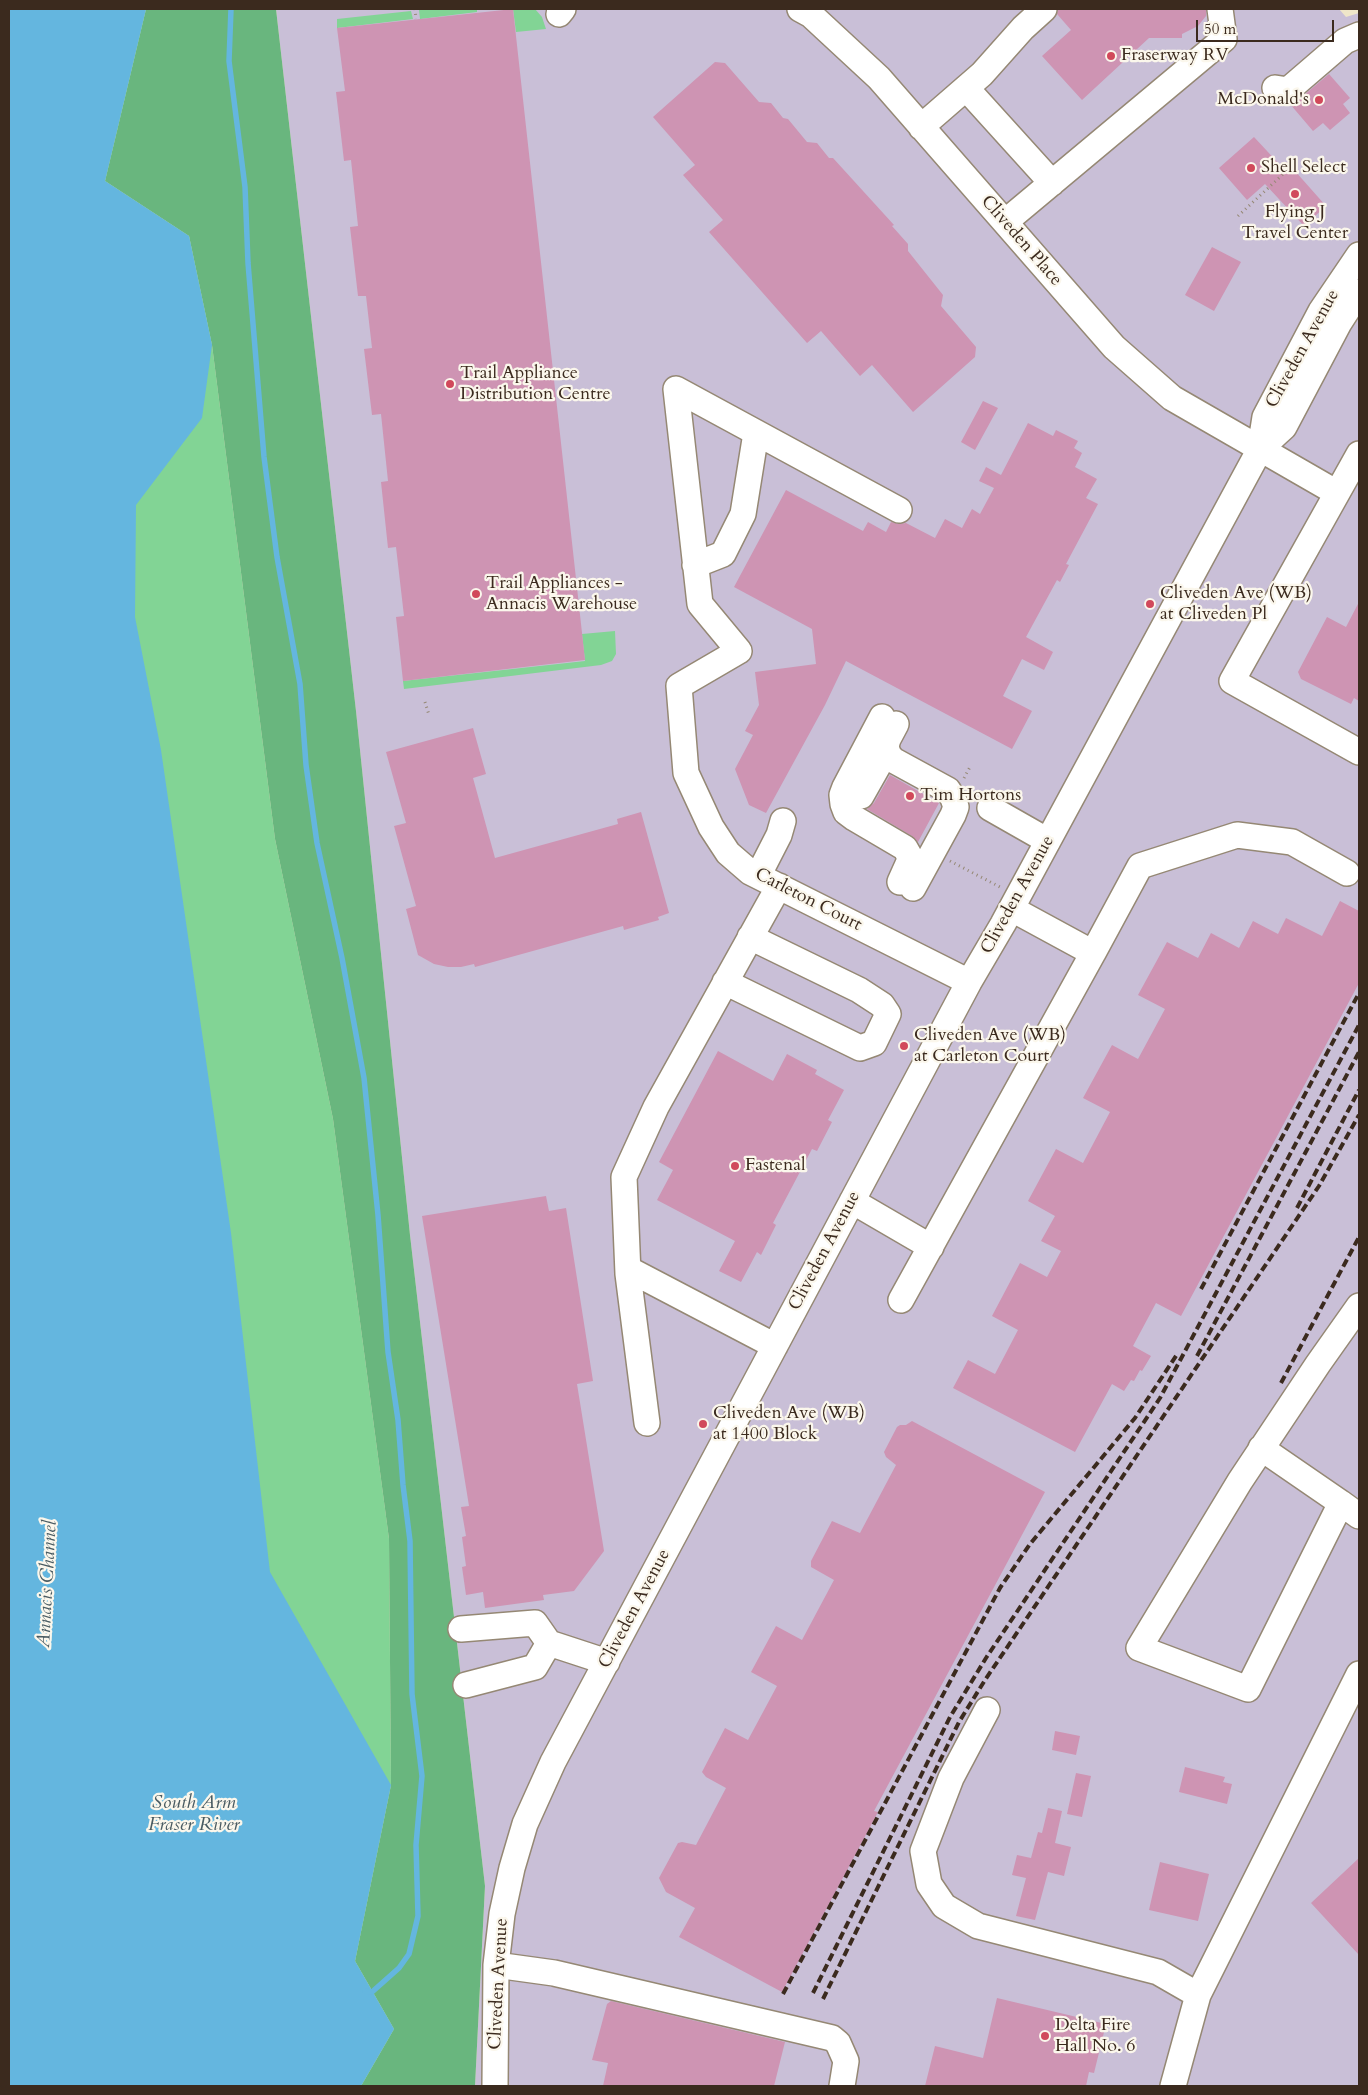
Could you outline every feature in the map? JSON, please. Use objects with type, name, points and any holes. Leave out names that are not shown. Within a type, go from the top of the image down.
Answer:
[{"type":"street","name":"Cliveden Place","points":[[800,9],[811,15],[879,78],[1114,347],[1172,398],[1337,493]]},
{"type":"street","points":[[921,127],[982,74],[1023,28],[1044,9]]},
{"type":"street","points":[[1005,222],[1224,39],[1220,9]]},
{"type":"street","points":[[1275,88],[1288,90],[1345,41],[1358,36]]},
{"type":"street","points":[[966,88],[1052,183]]},
{"type":"street","name":"Cliveden Avenue","points":[[1260,449],[1265,417],[1321,310],[1358,258]]},
{"type":"street","name":"Cliveden Avenue","points":[[495,2086],[496,1965],[502,1914],[512,1868],[525,1824],[553,1762],[969,982],[1012,909],[1260,449],[1284,427],[1338,323],[1359,292]]},
{"type":"street","points":[[756,433],[743,514],[723,554],[695,565],[676,389],[899,510]]},
{"type":"street","points":[[1359,454],[1232,680],[1359,752]]},
{"type":"street","name":"Carleton Court","points":[[695,565],[700,604],[739,652],[679,686],[686,773],[711,828],[728,853],[750,872],[969,982]]},
{"type":"street","points":[[861,796],[887,750],[889,721],[845,787],[842,795],[846,812],[905,848],[909,862],[906,885],[933,852],[954,816],[956,807],[954,798],[948,790],[892,760],[887,750]]},
{"type":"street","points":[[993,802],[1052,834]]},
{"type":"street","points":[[647,1423],[628,1269],[624,1177],[656,1107],[750,937],[768,881],[783,821]]},
{"type":"street","points":[[901,1300],[1140,866],[1237,835],[1292,842],[1347,873]]},
{"type":"street","points":[[1012,909],[1093,953]]},
{"type":"street","points":[[725,982],[860,1048],[874,1043],[888,1014],[882,1005],[859,990],[750,937]]},
{"type":"street","points":[[852,1201],[931,1247]]},
{"type":"street","points":[[628,1269],[775,1346]]},
{"type":"street","points":[[1262,1448],[1350,1509],[1248,1689],[1139,1648],[1262,1448],[1359,1306]]},
{"type":"street","points":[[461,1629],[535,1623],[549,1644],[606,1662]]},
{"type":"street","points":[[466,1685],[535,1667],[549,1644]]},
{"type":"street","points":[[1173,2086],[1198,1995],[1359,1674]]},
{"type":"street","points":[[987,1710],[951,1778],[923,1851],[929,1884],[944,1906],[978,1926],[1158,1972],[1198,1995]]},
{"type":"street","points":[[496,1965],[554,1973],[832,2038],[838,2043],[846,2061],[842,2086]]},
{"type":"path","points":[[415,9],[416,19]]},
{"type":"path","points":[[1238,216],[1294,164]]},
{"type":"path","points":[[425,702],[429,715]]},
{"type":"path","points":[[933,852],[981,878]]},
{"type":"shaded area","points":[[276,9],[1339,9],[1346,17],[1359,13],[1359,2086],[475,2086],[485,1886],[410,1235],[356,711]]},
{"type":"green space","points":[[146,9],[105,181],[189,236],[212,345],[275,839],[333,1119],[389,1539],[391,1785],[355,1961],[394,2029],[361,2086],[87,587],[102,211],[97,78]]},
{"type":"green space","points":[[146,9],[276,9],[356,711],[410,1235],[485,1886],[475,2086],[361,2086],[394,2029],[355,1961],[391,1785],[389,1539],[333,1119],[275,839],[212,345],[189,236],[105,181]]},
{"type":"green space","points":[[477,9],[477,12],[420,19],[419,10]]},
{"type":"green space","points":[[513,9],[535,9],[542,17],[546,29],[516,32]]},
{"type":"green space","points":[[411,11],[413,19],[337,28],[337,19]]},
{"type":"green space","points":[[615,631],[616,654],[612,661],[601,665],[404,689],[403,681],[585,661],[582,634]]},
{"type":"water","name":"South Arm Fraser River","points":[[9,9],[146,9],[105,181],[189,236],[212,345],[202,418],[136,505],[135,617],[161,750],[231,1233],[270,1572],[391,1785],[355,1961],[394,2029],[361,2086],[9,2086]]},
{"type":"building","points":[[513,9],[585,660],[403,681],[396,617],[404,616],[396,547],[388,548],[381,482],[388,481],[381,414],[372,415],[364,349],[372,348],[366,296],[358,296],[350,227],[358,226],[351,160],[344,161],[336,92],[345,91],[337,28]]},
{"type":"building","name":"Fraserway RV","points":[[1058,9],[1206,9],[1206,16],[1198,26],[1182,34],[1182,38],[1149,38],[1082,100],[1042,56],[1071,30],[1057,14]]},
{"type":"building","points":[[715,62],[725,63],[759,102],[771,103],[783,118],[788,119],[807,142],[817,143],[829,158],[833,158],[894,225],[892,226],[908,244],[908,251],[943,295],[941,306],[976,347],[975,357],[913,412],[872,365],[860,376],[821,331],[807,343],[709,232],[723,220],[683,175],[695,165],[653,117]]},
{"type":"building","name":"McDonald's","points":[[1329,74],[1350,98],[1343,104],[1350,113],[1330,130],[1323,123],[1313,131],[1290,104],[1297,101]]},
{"type":"building","points":[[1254,137],[1281,166],[1287,162],[1326,206],[1304,226],[1265,184],[1247,200],[1219,168]]},
{"type":"building","name":"Flying J Travel Center","points":[[1212,247],[1241,262],[1214,311],[1185,295]]},
{"type":"building","points":[[983,401],[998,408],[975,450],[961,442]]},
{"type":"building","points":[[1028,423],[1053,436],[1056,430],[1078,441],[1074,448],[1082,453],[1075,467],[1097,479],[1086,498],[1098,504],[1066,564],[1069,565],[1060,582],[1057,580],[1026,637],[1053,652],[1044,670],[1022,659],[1003,696],[1032,711],[1012,749],[846,661],[825,705],[766,813],[749,805],[735,769],[753,735],[745,731],[759,705],[755,672],[816,664],[812,629],[734,587],[786,490],[863,531],[868,522],[886,532],[891,522],[906,523],[935,538],[945,519],[962,528],[972,509],[980,514],[994,488],[979,481],[986,467],[1001,475]]},
{"type":"building","points":[[1359,602],[1359,701],[1354,698],[1351,704],[1301,679],[1298,672],[1327,617],[1346,627]]},
{"type":"building","points":[[473,728],[486,774],[473,778],[495,858],[618,824],[617,819],[641,812],[669,913],[658,917],[659,920],[624,930],[623,926],[475,967],[474,964],[448,967],[434,964],[418,955],[406,909],[416,906],[394,826],[406,823],[386,752]]},
{"type":"building","points":[[890,775],[939,803],[918,842],[912,836],[867,809],[874,803]]},
{"type":"building","points":[[1340,901],[1359,911],[1359,983],[1181,1316],[1156,1303],[1133,1346],[1151,1356],[1142,1371],[1140,1370],[1134,1381],[1131,1380],[1124,1391],[1112,1384],[1075,1452],[953,1388],[968,1360],[995,1374],[1018,1330],[992,1316],[1020,1263],[1047,1277],[1061,1251],[1041,1241],[1055,1216],[1028,1201],[1056,1149],[1083,1163],[1110,1112],[1083,1098],[1112,1045],[1138,1059],[1165,1009],[1138,995],[1167,942],[1198,958],[1211,933],[1239,948],[1253,921],[1278,934],[1286,918],[1322,936]]},
{"type":"building","name":"Fastenal","points":[[718,1051],[773,1081],[787,1054],[817,1070],[815,1074],[844,1090],[828,1120],[832,1122],[817,1151],[812,1149],[773,1223],[776,1225],[761,1255],[757,1252],[741,1282],[719,1271],[735,1241],[657,1200],[673,1170],[659,1162]]},
{"type":"building","points":[[546,1196],[549,1211],[566,1208],[593,1381],[577,1384],[604,1551],[574,1591],[543,1595],[544,1600],[485,1608],[483,1592],[466,1595],[462,1567],[466,1566],[462,1537],[466,1536],[461,1507],[469,1506],[422,1216]]},
{"type":"building","points":[[912,1421],[1045,1492],[874,1811],[878,1812],[782,1992],[679,1937],[695,1908],[666,1892],[659,1878],[678,1843],[696,1845],[726,1788],[706,1777],[702,1772],[725,1728],[748,1740],[777,1686],[751,1672],[776,1626],[802,1640],[834,1580],[811,1567],[811,1561],[832,1521],[860,1533],[896,1465],[886,1457],[884,1452],[897,1427]]},
{"type":"building","points":[[1055,1731],[1080,1736],[1076,1755],[1052,1750]]},
{"type":"building","points":[[1185,1767],[1225,1777],[1223,1782],[1232,1784],[1227,1804],[1179,1792]]},
{"type":"building","points":[[1076,1773],[1091,1776],[1082,1817],[1067,1814]]},
{"type":"building","points":[[1048,1808],[1062,1811],[1055,1843],[1071,1847],[1064,1876],[1048,1872],[1035,1920],[1016,1916],[1026,1878],[1012,1875],[1017,1855],[1031,1858],[1038,1832],[1042,1833]]},
{"type":"building","points":[[1359,1858],[1359,1955],[1311,1903]]},
{"type":"building","points":[[1160,1862],[1209,1874],[1198,1921],[1149,1910]]},
{"type":"building","points":[[997,1998],[1106,2024],[1094,2073],[1089,2072],[1086,2086],[925,2086],[935,2046],[983,2058]]},
{"type":"building","points":[[611,2001],[785,2042],[774,2086],[603,2086],[608,2063],[592,2060],[607,2004]]},
{"type":"waterway","points":[[231,9],[229,61],[245,187],[248,263],[264,457],[277,557],[300,684],[306,765],[317,843],[342,958],[364,1078],[378,1215],[388,1352],[398,1420],[410,1541],[412,1694],[422,1776],[416,1845],[418,1916],[409,1954],[399,1968],[372,1992],[365,1991]]},
{"type":"railway","points":[[1201,1289],[1359,993]]},
{"type":"railway","points":[[813,1993],[950,1717],[986,1658],[1160,1398],[1359,1025]]},
{"type":"railway","points":[[1197,1356],[1359,1052]]},
{"type":"railway","points":[[1297,1208],[1359,1090]]},
{"type":"railway","points":[[823,1999],[959,1722],[985,1680],[1319,1186],[1359,1115]]},
{"type":"railway","points":[[1281,1383],[1359,1237]]},
{"type":"railway","points":[[783,1994],[1000,1588],[1030,1544],[1135,1418],[1178,1353]]},
{"type":"place","name":"Fraserway RV","points":[[1111,56]]},
{"type":"place","name":"McDonald's","points":[[1319,100]]},
{"type":"place","name":"Shell Select","points":[[1251,168]]},
{"type":"place","name":"Flying J Travel Center","points":[[1295,194]]},
{"type":"place","name":"Trail Appliance Distribution Centre","points":[[450,384]]},
{"type":"place","name":"Trail Appliances - Annacis Warehouse","points":[[476,594]]},
{"type":"place","name":"Cliveden Ave (WB) at Cliveden Pl","points":[[1150,604]]},
{"type":"place","name":"Tim Hortons","points":[[910,796]]},
{"type":"place","name":"Cliveden Ave (WB) at Carleton Court","points":[[904,1046]]},
{"type":"place","name":"Fastenal","points":[[735,1166]]},
{"type":"place","name":"Cliveden Ave (WB) at 1400 Block","points":[[703,1424]]},
{"type":"place","name":"Delta Fire Hall No. 6","points":[[1045,2036]]},
{"type":"water label","name":"Annacis Channel","points":[[48,1584]]}]
